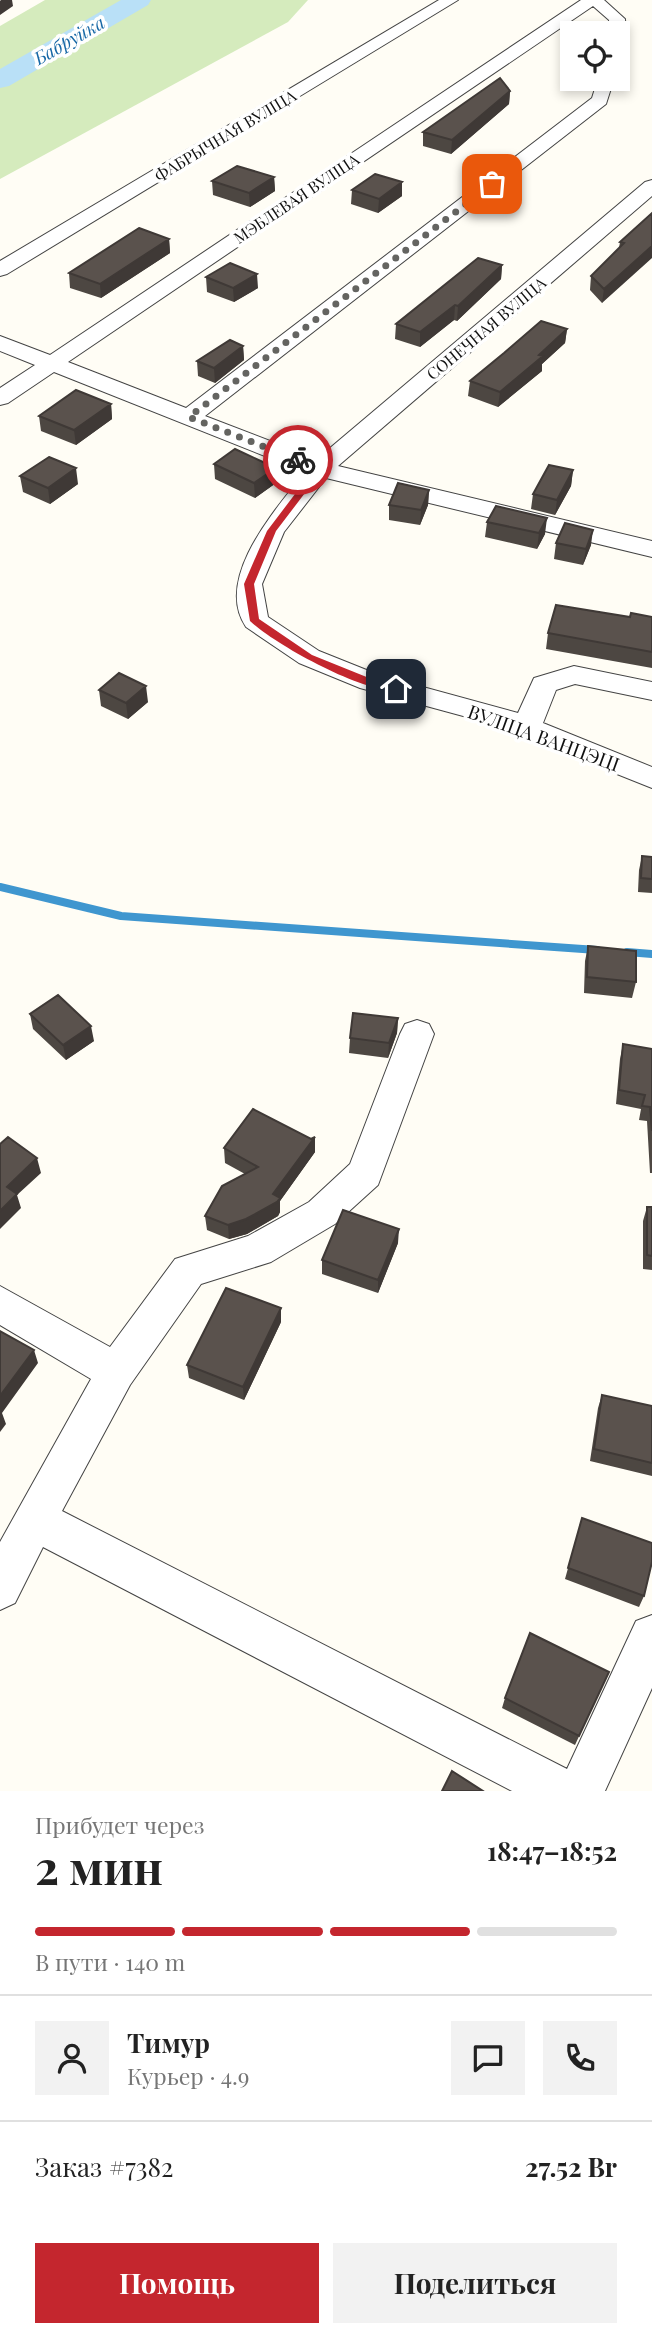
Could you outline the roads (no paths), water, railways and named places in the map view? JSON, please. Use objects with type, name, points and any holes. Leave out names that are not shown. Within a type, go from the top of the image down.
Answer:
[{"type":"street","name":"ФАБРЫЧНАЯ ВУЛІЦА","points":[[0,270],[450,0]]},
{"type":"street","points":[[594,0],[617,21]]},
{"type":"street","name":"МЭБЛЕВАЯ ВУЛІЦА","points":[[0,398],[594,0]]},
{"type":"street","points":[[189,417],[600,100],[603,91]]},
{"type":"street","name":"СОНЕЧНАЯ ВУЛІЦА","points":[[320,468],[652,186]]},
{"type":"street","points":[[0,343],[320,468],[652,549]]},
{"type":"street","name":"ВУЛІЦА ВАНЦЭЦІ","points":[[320,468],[272,531],[249,584],[255,621],[309,657],[370,682],[498,716],[652,778]]},
{"type":"street","points":[[527,728],[544,684],[574,675],[652,691]]},
{"type":"street","points":[[0,1588],[34,1520],[116,1372],[188,1271],[258,1250],[322,1213],[365,1174],[417,1034]]},
{"type":"street","points":[[0,1304],[116,1372]]},
{"type":"street","points":[[34,1520],[561,1791]]},
{"type":"street","points":[[581,1791],[652,1637]]},
{"type":"waterway","name":"Бабруйка","points":[[0,80],[139,0]]},
{"type":"waterway","points":[[0,887],[121,916],[597,950]]},
{"type":"waterway","points":[[627,952],[652,954]]}]
